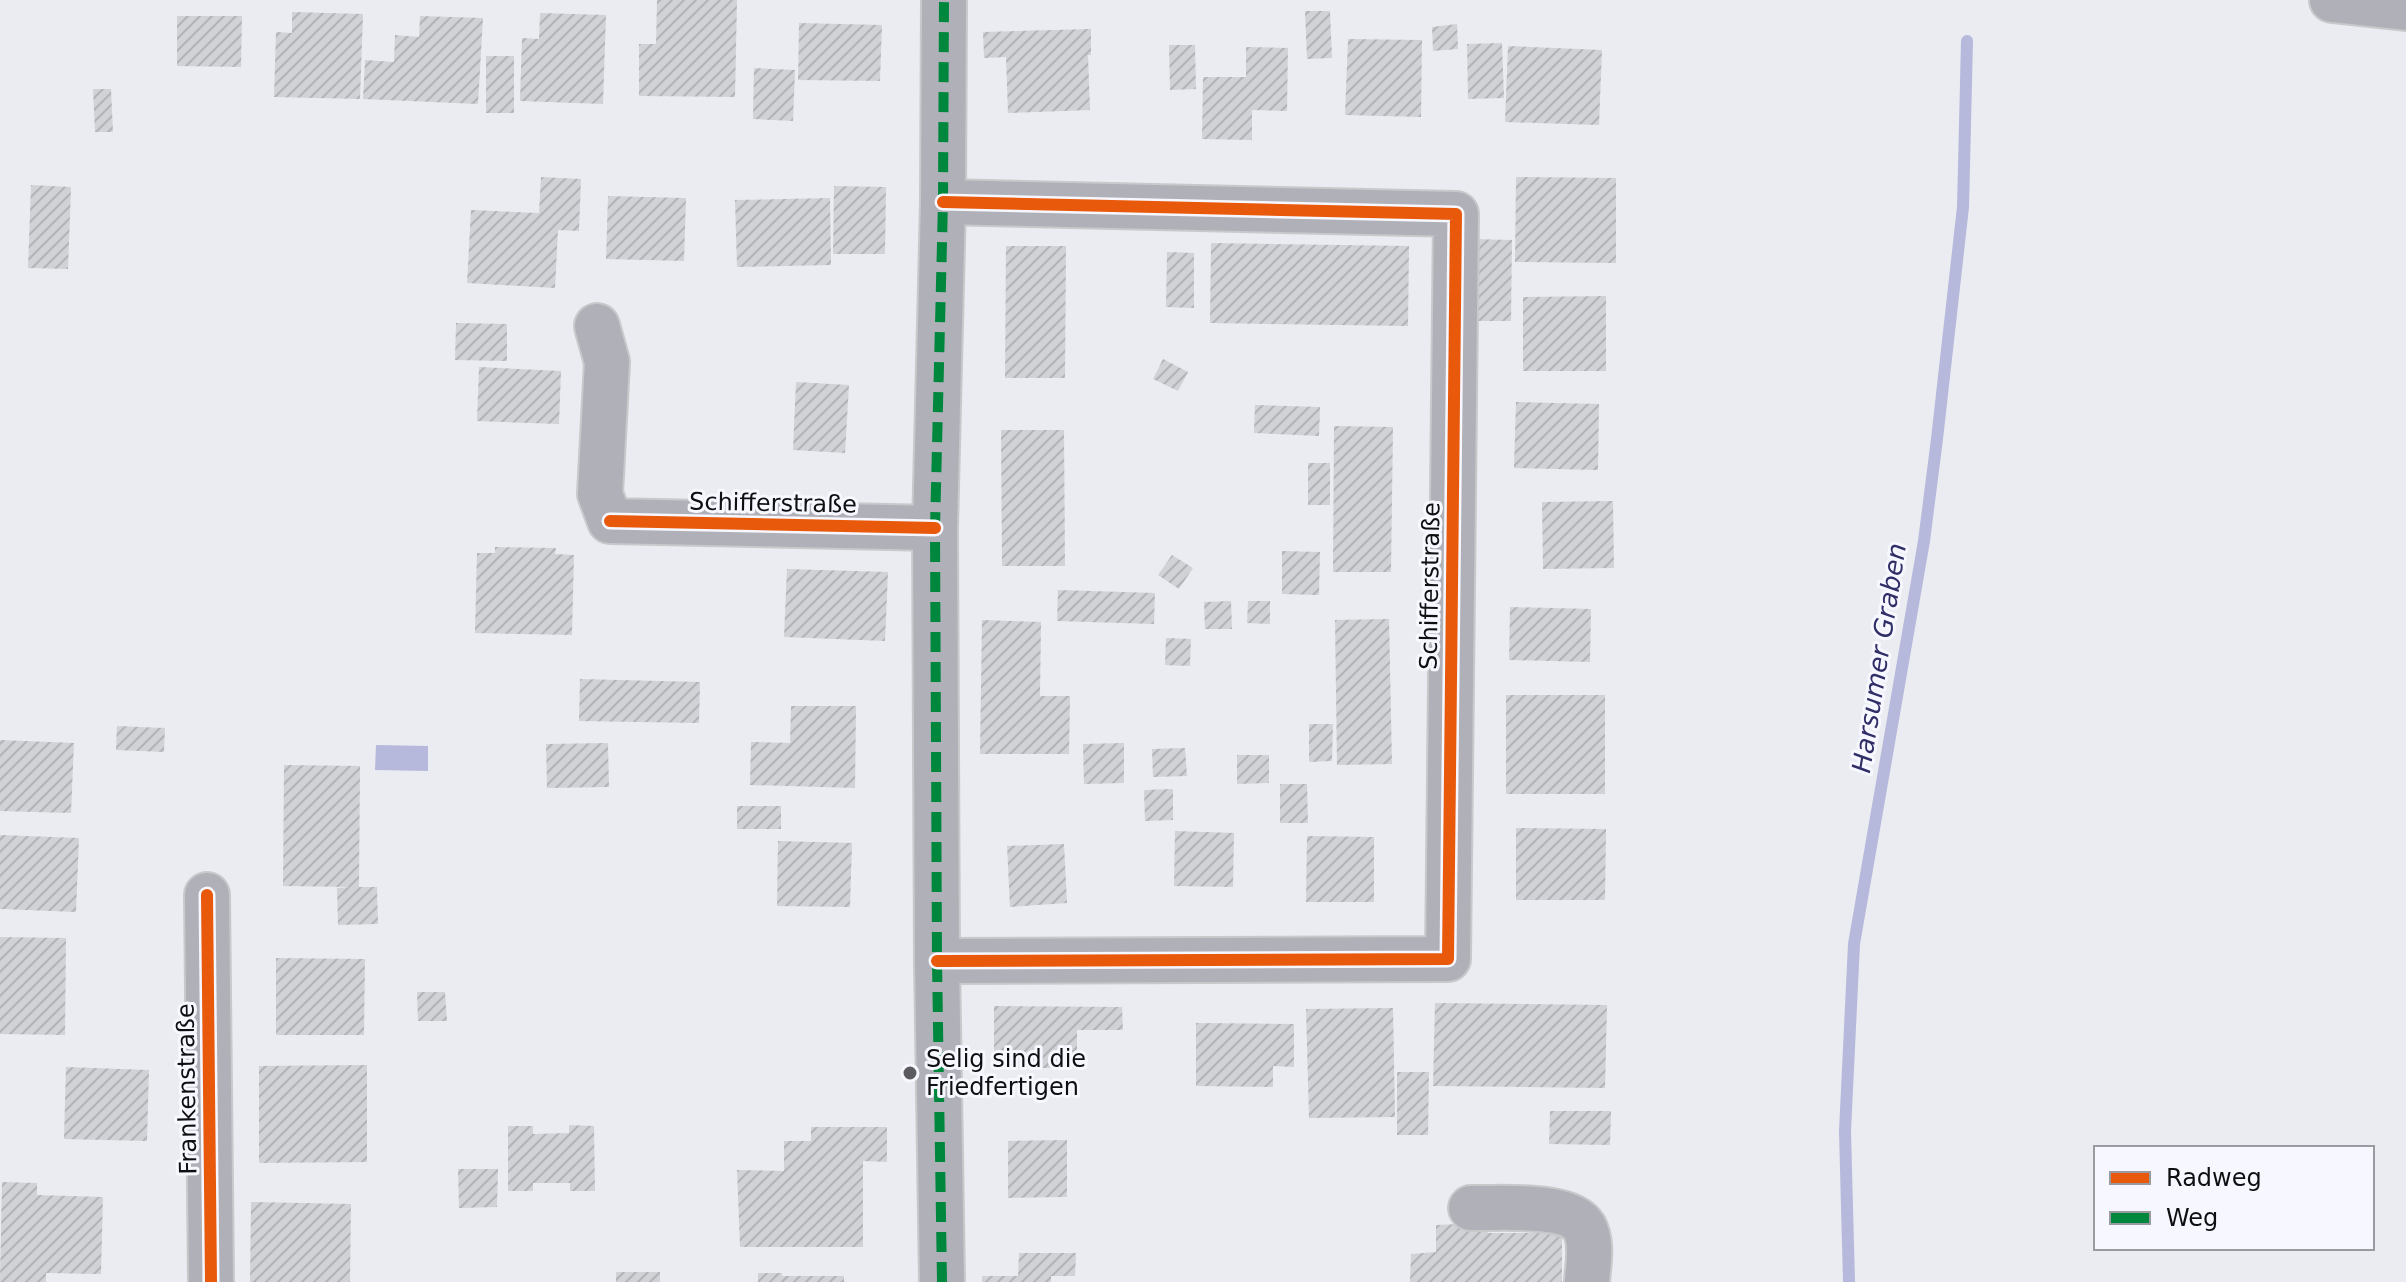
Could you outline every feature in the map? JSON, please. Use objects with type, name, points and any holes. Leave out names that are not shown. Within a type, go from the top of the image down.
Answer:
[{"type":"street","points":[[942,1282],[935,528],[943,202],[944,0]]},
{"type":"street","points":[[2332,0],[2406,8]]},
{"type":"street","name":"Schifferstraße","points":[[937,961],[1448,959],[1456,214],[943,202]]},
{"type":"street","name":"Schifferstraße","points":[[597,326],[607,362],[600,494],[610,521],[935,528]]},
{"type":"street","name":"Frankenstraße","points":[[207,895],[211,1282]]},
{"type":"street","points":[[1471,1208],[1553,1210],[1572,1216],[1583,1226],[1589,1243],[1587,1282]]},
{"type":"water","points":[[376,745],[428,746],[428,771],[375,770]]},
{"type":"building","points":[[657,0],[737,0],[735,97],[639,96],[639,44],[656,44]]},
{"type":"building","points":[[1305,11],[1330,11],[1332,58],[1307,59]]},
{"type":"building","points":[[292,12],[363,14],[360,99],[274,97],[276,32],[292,33]]},
{"type":"building","points":[[540,13],[606,15],[603,104],[520,101],[522,38],[539,39]]},
{"type":"building","points":[[177,16],[242,16],[241,67],[177,66]]},
{"type":"building","points":[[420,16],[483,18],[478,104],[363,99],[365,60],[394,62],[395,35],[419,37]]},
{"type":"building","points":[[799,23],[882,25],[880,81],[798,80]]},
{"type":"building","points":[[1457,24],[1458,49],[1433,51],[1432,27]]},
{"type":"building","points":[[1091,29],[1091,55],[1088,55],[1090,110],[1008,113],[1006,57],[984,58],[983,32]]},
{"type":"building","points":[[1348,39],[1422,40],[1421,117],[1345,115]]},
{"type":"building","points":[[1502,43],[1504,98],[1468,99],[1467,44]]},
{"type":"building","points":[[1169,45],[1195,45],[1196,89],[1170,90]]},
{"type":"building","points":[[1508,46],[1602,50],[1599,125],[1505,122]]},
{"type":"building","points":[[1246,47],[1288,48],[1287,111],[1252,110],[1252,140],[1202,139],[1203,77],[1246,77]]},
{"type":"building","points":[[486,56],[514,56],[514,113],[486,113]]},
{"type":"building","points":[[754,68],[795,70],[793,121],[753,119]]},
{"type":"building","points":[[93,89],[111,89],[113,132],[95,132]]},
{"type":"building","points":[[541,177],[581,179],[579,231],[558,230],[555,288],[467,283],[471,210],[539,213]]},
{"type":"building","points":[[1516,177],[1616,178],[1616,263],[1515,262]]},
{"type":"building","points":[[31,185],[71,187],[68,269],[28,268]]},
{"type":"building","points":[[834,186],[886,187],[885,254],[833,254]]},
{"type":"building","points":[[608,196],[686,198],[684,261],[606,259]]},
{"type":"building","points":[[830,198],[831,265],[737,267],[735,200]]},
{"type":"building","points":[[1473,239],[1512,240],[1511,321],[1472,321]]},
{"type":"building","points":[[1211,243],[1409,246],[1408,326],[1210,323]]},
{"type":"building","points":[[1006,246],[1066,246],[1065,378],[1005,378]]},
{"type":"building","points":[[1167,252],[1194,253],[1194,308],[1166,307]]},
{"type":"building","points":[[1606,296],[1606,371],[1523,371],[1523,297]]},
{"type":"building","points":[[456,323],[507,324],[507,361],[455,360]]},
{"type":"building","points":[[1163,359],[1188,372],[1178,391],[1153,379]]},
{"type":"building","points":[[479,367],[561,371],[559,424],[477,421]]},
{"type":"building","points":[[796,382],[849,385],[845,453],[793,450]]},
{"type":"building","points":[[1516,402],[1599,404],[1598,470],[1514,468]]},
{"type":"building","points":[[1255,405],[1320,407],[1319,436],[1254,433]]},
{"type":"building","points":[[1334,426],[1393,427],[1391,572],[1333,572]]},
{"type":"building","points":[[1001,430],[1064,430],[1065,566],[1002,566]]},
{"type":"building","points":[[1308,463],[1330,463],[1330,505],[1308,505]]},
{"type":"building","points":[[1613,501],[1614,568],[1543,569],[1542,502]]},
{"type":"building","points":[[495,547],[556,548],[555,554],[574,555],[572,635],[475,633],[477,553],[495,553]]},
{"type":"building","points":[[1282,551],[1320,552],[1319,595],[1282,594]]},
{"type":"building","points":[[1172,555],[1193,568],[1179,589],[1158,575]]},
{"type":"building","points":[[787,569],[888,572],[885,641],[784,637]]},
{"type":"building","points":[[1058,590],[1155,593],[1154,624],[1057,621]]},
{"type":"building","points":[[1231,601],[1232,629],[1205,629],[1204,602]]},
{"type":"building","points":[[1248,601],[1270,601],[1270,624],[1247,623]]},
{"type":"building","points":[[1510,607],[1591,609],[1590,662],[1509,660]]},
{"type":"building","points":[[1389,619],[1392,764],[1337,765],[1335,620]]},
{"type":"building","points":[[982,620],[1041,622],[1040,696],[1070,696],[1069,754],[980,754]]},
{"type":"building","points":[[1166,638],[1191,639],[1190,666],[1165,665]]},
{"type":"building","points":[[580,679],[700,682],[699,723],[579,721]]},
{"type":"building","points":[[1506,695],[1605,695],[1605,794],[1506,794]]},
{"type":"building","points":[[791,706],[856,706],[855,788],[750,785],[751,742],[790,743]]},
{"type":"building","points":[[1309,724],[1333,724],[1332,761],[1309,762]]},
{"type":"building","points":[[117,726],[165,728],[164,752],[116,750]]},
{"type":"building","points":[[0,740],[74,743],[71,813],[0,811]]},
{"type":"building","points":[[608,743],[609,787],[547,788],[546,744]]},
{"type":"building","points":[[1124,743],[1124,783],[1084,784],[1083,744]]},
{"type":"building","points":[[1185,748],[1187,776],[1153,777],[1152,749]]},
{"type":"building","points":[[1237,755],[1269,755],[1269,783],[1237,784]]},
{"type":"building","points":[[284,765],[360,766],[359,887],[377,887],[378,924],[338,925],[337,888],[351,887],[283,886]]},
{"type":"building","points":[[1280,784],[1307,784],[1308,823],[1280,823]]},
{"type":"building","points":[[1173,789],[1173,820],[1145,821],[1144,790]]},
{"type":"building","points":[[737,806],[781,806],[781,829],[737,829]]},
{"type":"building","points":[[1516,828],[1606,829],[1605,900],[1516,900]]},
{"type":"building","points":[[1175,831],[1234,833],[1233,887],[1174,886]]},
{"type":"building","points":[[0,835],[79,838],[76,912],[0,909]]},
{"type":"building","points":[[1307,836],[1374,837],[1374,902],[1306,902]]},
{"type":"building","points":[[778,841],[852,843],[850,907],[777,906]]},
{"type":"building","points":[[1064,844],[1067,903],[1010,907],[1007,846]]},
{"type":"building","points":[[0,937],[66,938],[65,1035],[0,1034]]},
{"type":"building","points":[[276,958],[365,959],[364,1035],[276,1035]]},
{"type":"building","points":[[417,992],[445,992],[447,1021],[418,1021]]},
{"type":"building","points":[[1435,1003],[1607,1005],[1605,1088],[1433,1086]]},
{"type":"building","points":[[994,1006],[1122,1007],[1123,1030],[1077,1030],[1077,1068],[994,1068]]},
{"type":"building","points":[[1393,1008],[1395,1117],[1309,1118],[1306,1009]]},
{"type":"building","points":[[1196,1023],[1294,1024],[1294,1067],[1273,1066],[1273,1087],[1196,1086]]},
{"type":"building","points":[[367,1065],[367,1162],[259,1163],[259,1066]]},
{"type":"building","points":[[66,1067],[149,1070],[147,1141],[64,1139]]},
{"type":"building","points":[[1397,1072],[1429,1072],[1428,1135],[1397,1135]]},
{"type":"building","points":[[1550,1111],[1611,1111],[1610,1145],[1549,1144]]},
{"type":"building","points":[[569,1125],[594,1126],[595,1191],[570,1191],[570,1183],[533,1183],[533,1191],[508,1191],[508,1126],[533,1126],[533,1134],[569,1133]]},
{"type":"building","points":[[811,1127],[887,1127],[887,1162],[863,1161],[863,1247],[740,1247],[737,1170],[784,1171],[784,1141],[811,1141]]},
{"type":"building","points":[[1067,1140],[1067,1197],[1008,1198],[1008,1141]]},
{"type":"building","points":[[458,1169],[498,1169],[497,1207],[459,1208]]},
{"type":"building","points":[[2,1182],[37,1183],[37,1195],[103,1197],[101,1274],[46,1273],[46,1282],[0,1282]]},
{"type":"building","points":[[251,1202],[351,1204],[350,1282],[250,1282]]},
{"type":"building","points":[[1487,1223],[1488,1233],[1562,1233],[1562,1282],[1410,1282],[1411,1254],[1436,1252],[1436,1225]]},
{"type":"building","points":[[1019,1253],[1076,1253],[1075,1276],[1051,1276],[1051,1282],[982,1282],[982,1276],[1018,1276]]},
{"type":"building","points":[[616,1272],[660,1272],[660,1282],[616,1282]]},
{"type":"building","points":[[758,1273],[844,1276],[844,1282],[758,1282]]},
{"type":"waterway","name":"Harsumer Graben","points":[[1849,1282],[1845,1131],[1854,944],[1924,541],[1937,439],[1963,207],[1967,41]]},
{"type":"marked path","points":[[942,1282],[935,528],[943,202],[944,0]]},
{"type":"cycle path","points":[[937,961],[1448,959],[1456,214],[943,202]]},
{"type":"cycle path","points":[[610,521],[935,528]]},
{"type":"cycle path","points":[[207,895],[211,1282]]},
{"type":"place","name":"Selig sind die Friedfertigen","points":[[910,1073]]}]
